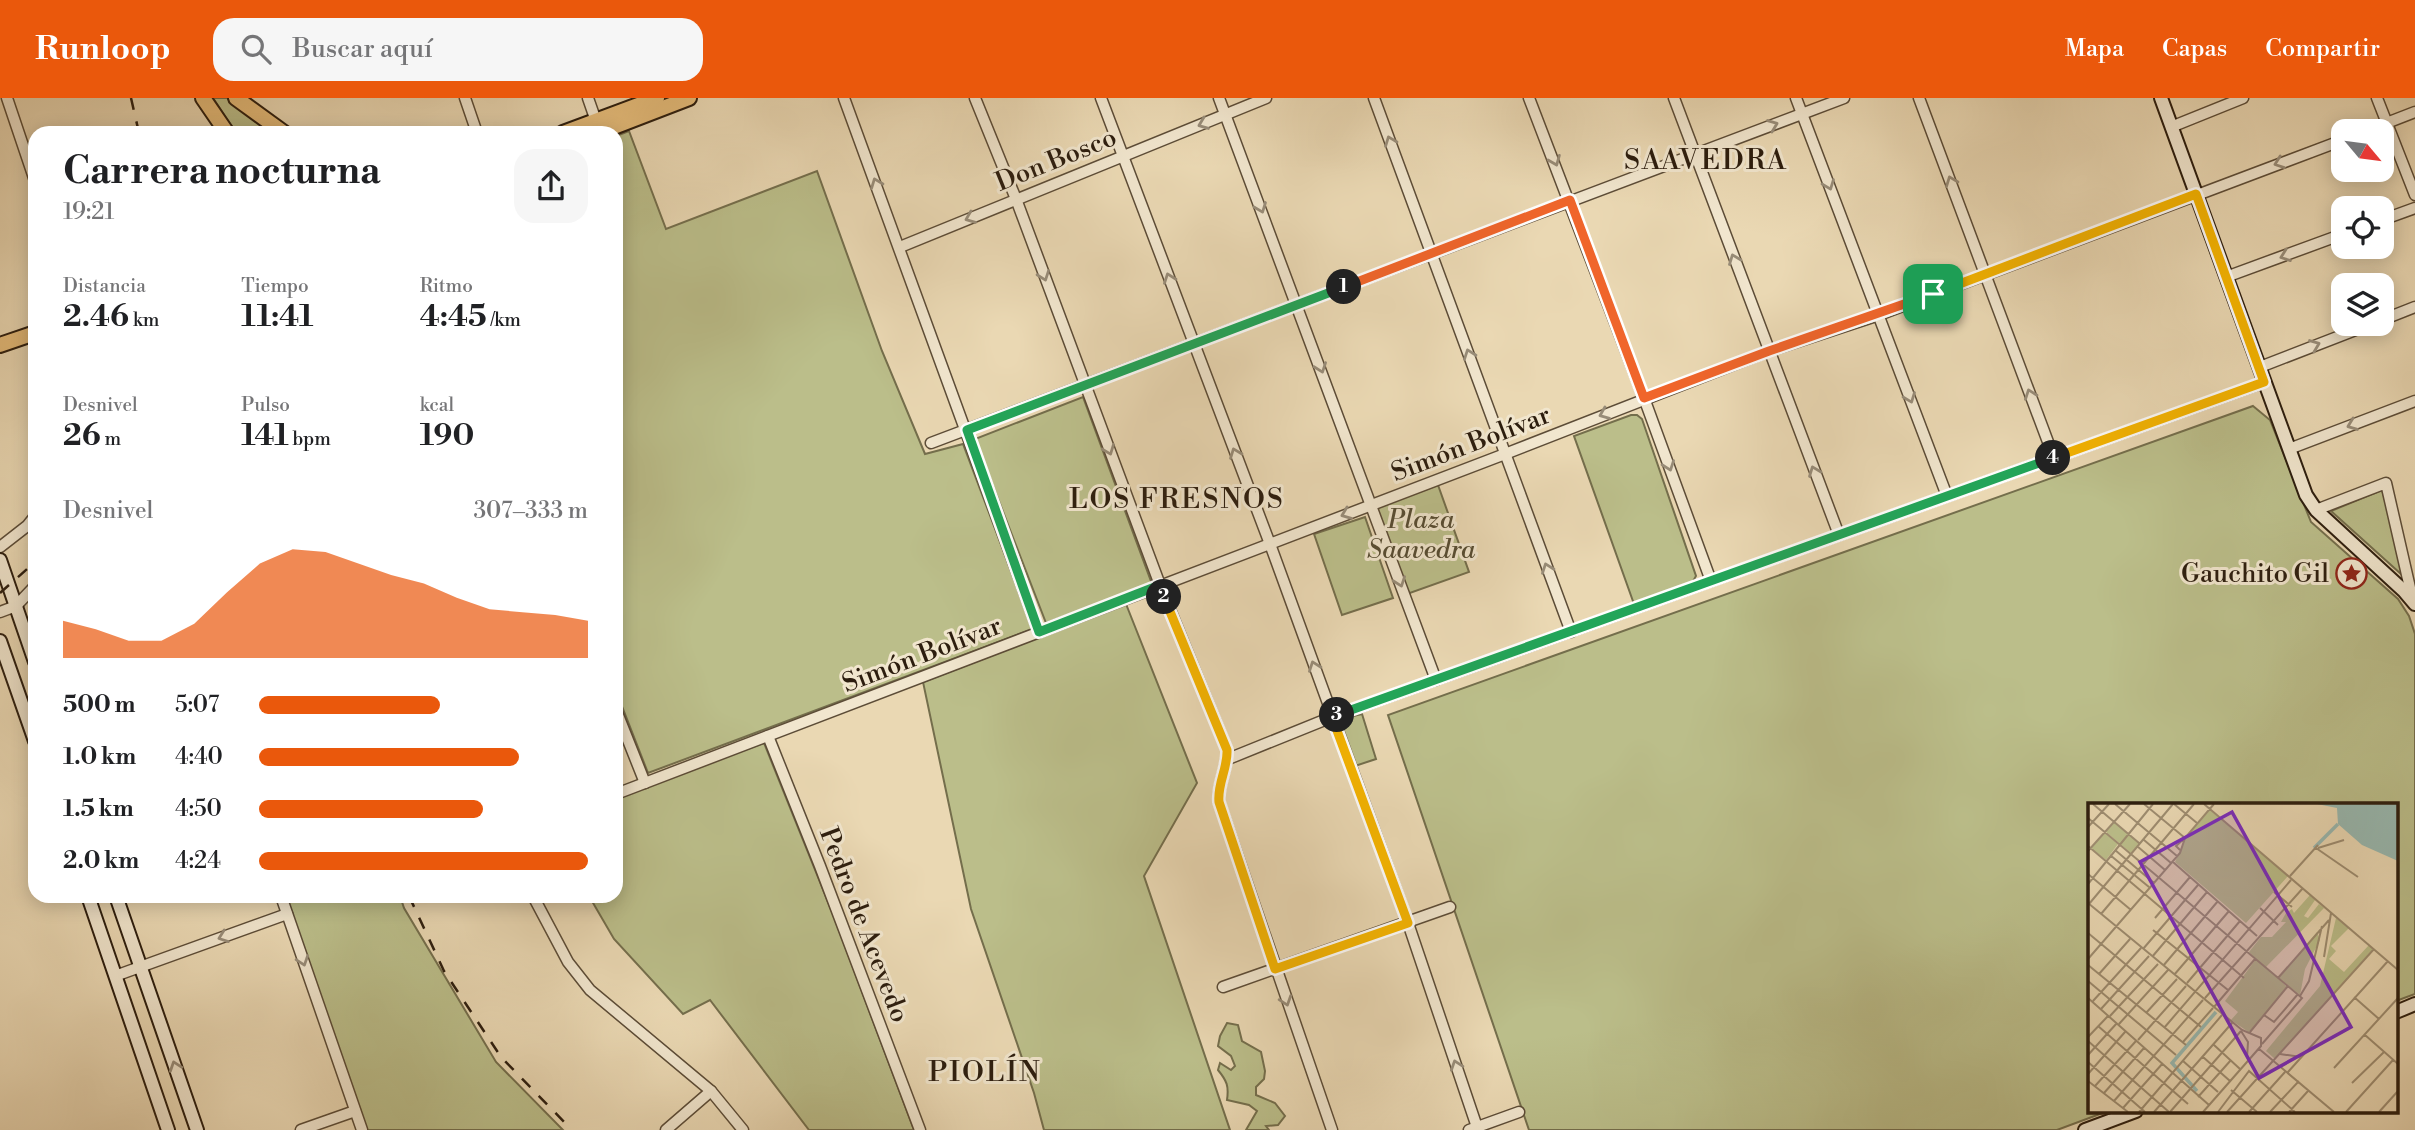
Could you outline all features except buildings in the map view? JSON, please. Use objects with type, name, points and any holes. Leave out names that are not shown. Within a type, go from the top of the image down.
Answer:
[{"type":"main road","points":[[203,98],[222,126]]},
{"type":"main road","points":[[236,98],[274,126]]},
{"type":"main road","points":[[599,126],[657,98]]},
{"type":"main road","points":[[600,126],[689,98]]},
{"type":"main road","points":[[2161,98],[2302,486],[2316,510],[2414,602]]},
{"type":"main road","points":[[0,345],[28,335]]},
{"type":"main road","points":[[0,560],[28,641]]},
{"type":"main road","points":[[0,642],[28,721]]},
{"type":"main road","points":[[90,903],[167,1130]]},
{"type":"main road","points":[[118,903],[197,1130]]},
{"type":"main road","points":[[2398,1011],[2415,1004]]},
{"type":"main road","points":[[2085,1130],[2133,1112]]},
{"type":"street","points":[[7,98],[28,160]]},
{"type":"street","points":[[465,98],[475,126]]},
{"type":"street","points":[[588,98],[597,126]]},
{"type":"street","points":[[844,98],[1039,632]]},
{"type":"street","points":[[975,98],[1016,199],[1160,585],[1227,750],[1218,791],[1219,802],[1332,1130]]},
{"type":"street","points":[[1101,98],[1270,544],[1408,923],[1475,1129],[1519,1112]]},
{"type":"street","points":[[1219,98],[1436,680]]},
{"type":"street","name":"Don Bosco","points":[[900,247],[1266,98]]},
{"type":"street","points":[[1374,98],[1571,632]]},
{"type":"street","points":[[1529,98],[1570,200],[1710,581]]},
{"type":"street","points":[[1674,98],[1839,535]]},
{"type":"street","points":[[1796,98],[1947,496]]},
{"type":"street","points":[[931,443],[1844,98]]},
{"type":"street","points":[[1919,98],[1987,273],[2054,458]]},
{"type":"street","points":[[2171,127],[2243,98]]},
{"type":"street","points":[[2377,98],[2384,119]]},
{"type":"street","points":[[2394,121],[2415,112]]},
{"type":"street","name":"Simón Bolívar","points":[[623,791],[1505,454],[1644,398],[1878,314],[2331,144]]},
{"type":"street","points":[[2394,144],[2415,195]]},
{"type":"street","points":[[2394,216],[2415,208]]},
{"type":"street","points":[[2226,278],[2331,239]]},
{"type":"street","points":[[2394,315],[2415,307]]},
{"type":"street","points":[[2260,367],[2340,336]]},
{"type":"street","points":[[1227,759],[1332,717],[2264,382]]},
{"type":"street","points":[[2289,449],[2415,401]]},
{"type":"street","points":[[2316,510],[2386,483],[2414,602]]},
{"type":"street","points":[[0,547],[28,525]]},
{"type":"street","points":[[0,612],[16,606],[28,593]]},
{"type":"street","points":[[623,728],[645,783]]},
{"type":"street","name":"Pedro de Acevedo","points":[[768,736],[920,1130]]},
{"type":"street","points":[[283,903],[362,1130]]},
{"type":"street","points":[[537,903],[568,962],[590,990],[711,1091],[743,1130]]},
{"type":"street","points":[[1223,987],[1450,908]]},
{"type":"street","points":[[116,976],[287,914]]},
{"type":"street","points":[[666,1130],[711,1091]]},
{"type":"street","points":[[301,1130],[355,1111]]},
{"type":"green space","points":[[213,98],[227,98],[262,126],[231,126]]},
{"type":"green space","points":[[629,131],[666,229],[817,171],[882,351],[925,454],[963,444],[1033,629],[648,773],[623,709],[623,133]]},
{"type":"green space","points":[[1083,397],[1152,584],[1046,623],[975,439]]},
{"type":"green space","points":[[2253,406],[2270,420],[2311,522],[2398,599],[2409,616],[2415,634],[2415,994],[2398,1000],[2398,803],[2088,803],[2088,1112],[2105,1112],[2057,1130],[1529,1130],[1388,715]]},
{"type":"green space","points":[[1631,415],[1642,419],[1696,576],[1692,583],[1634,604],[1574,436]]},
{"type":"green space","name":"Plaza Saavedra","points":[[1438,485],[1469,572],[1407,594],[1376,508]]},
{"type":"green space","points":[[2382,490],[2411,583],[2331,511]]},
{"type":"green space","points":[[1365,517],[1393,598],[1342,615],[1314,534]]},
{"type":"green space","points":[[1126,604],[1197,783],[1144,876],[1230,1130],[1044,1130],[1034,1093],[971,909],[923,682]]},
{"type":"green space","points":[[1362,714],[1376,759],[1355,766],[1342,726],[1348,718]]},
{"type":"green space","points":[[764,743],[834,917],[914,1130],[809,1130],[710,1000],[683,1014],[614,939],[593,903],[623,903],[623,794]]},
{"type":"green space","points":[[287,903],[402,903],[496,1062],[563,1130],[367,1130]]},
{"type":"green space","points":[[1227,1023],[1238,1025],[1242,1041],[1261,1052],[1265,1071],[1264,1079],[1256,1087],[1256,1095],[1275,1103],[1285,1116],[1278,1125],[1266,1126],[1269,1130],[1246,1130],[1257,1111],[1249,1105],[1227,1100],[1227,1084],[1218,1070],[1220,1063],[1231,1070],[1235,1066],[1231,1056],[1218,1046]]},
{"type":"railway","points":[[131,98],[137,126]]},
{"type":"railway","points":[[0,593],[28,568]]},
{"type":"railway","points":[[412,903],[444,971],[501,1057],[572,1130]]},
{"type":"place","name":"Gauchito Gil","points":[[2352,574]]},
{"type":"district","name":"SAAVEDRA","points":[[1706,160]]},
{"type":"district","name":"LOS FRESNOS","points":[[1177,499]]},
{"type":"district","name":"PIOLÍN","points":[[985,1072]]},
{"type":"route","points":[[2196,194],[2264,382],[1332,717],[1408,923],[1275,969],[1219,802],[1218,791],[1227,750],[1160,585],[1039,632],[967,430],[1570,200],[1644,398],[1933,294],[2196,194]]}]
